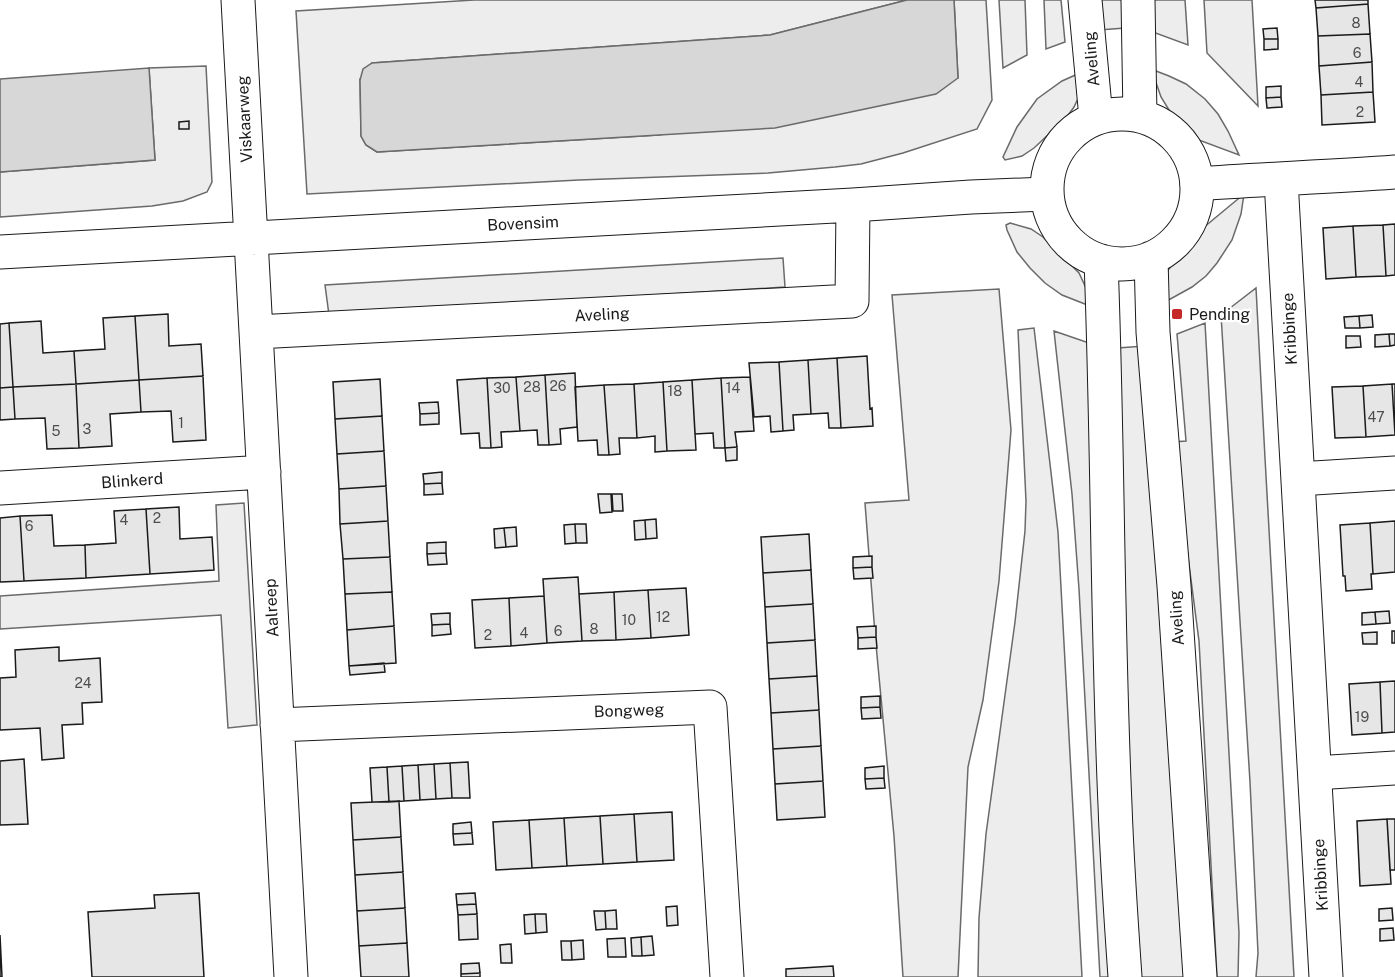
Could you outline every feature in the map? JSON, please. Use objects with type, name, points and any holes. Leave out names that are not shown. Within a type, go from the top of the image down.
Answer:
[{"type":"street","name":"Viskaarweg","points":[[238,0],[251,238]]},
{"type":"street","name":"Aveling","points":[[1085,0],[1096,118]]},
{"type":"street","points":[[1138,0],[1140,116]]},
{"type":"street","points":[[1110,115],[1140,116],[1158,123],[1173,134],[1185,148],[1193,165],[1197,184],[1192,214],[1176,241],[1165,251],[1151,258],[1126,264],[1101,261],[1083,254],[1069,243],[1058,228],[1050,212],[1046,194],[1047,174],[1054,156],[1065,140],[1079,127],[1096,118],[1110,115]]},
{"type":"street","points":[[1197,184],[1395,172]]},
{"type":"street","name":"Kribbinge","points":[[1281,180],[1326,977]]},
{"type":"street","name":"Bovensim","points":[[0,252],[1046,194]]},
{"type":"street","name":"Aveling","points":[[256,332],[852,301],[853,205]]},
{"type":"street","name":"Aalreep","points":[[251,238],[291,977]]},
{"type":"street","name":"Aveling","points":[[1151,258],[1153,332],[1175,598],[1200,977]]},
{"type":"street","points":[[1101,261],[1115,805],[1125,977]]},
{"type":"street","name":"Blinkerd","points":[[0,488],[264,471]]},
{"type":"street","points":[[1298,479],[1395,473]]},
{"type":"street","name":"Bongweg","points":[[277,725],[710,707],[727,977]]},
{"type":"street","points":[[1314,773],[1395,768]]},
{"type":"shaded area","points":[[474,0],[907,0],[770,35],[372,63],[360,79],[361,136],[366,145],[377,152],[659,135],[958,78],[954,0],[986,0],[992,100],[977,129],[861,164],[768,173],[307,194],[296,11]]},
{"type":"shaded area","points":[[907,0],[954,0],[958,78],[936,94],[775,128],[377,152],[366,145],[361,136],[360,80],[363,69],[372,63],[770,35]]},
{"type":"shaded area","points":[[999,0],[1025,0],[1027,55],[1003,68]]},
{"type":"shaded area","points":[[1044,0],[1061,0],[1065,42],[1046,49]]},
{"type":"shaded area","points":[[1097,0],[1124,0],[1125,28],[1099,30]]},
{"type":"shaded area","points":[[1149,0],[1185,0],[1188,45],[1150,31]]},
{"type":"shaded area","points":[[1204,0],[1252,0],[1258,106],[1207,53]]},
{"type":"shaded area","points":[[206,66],[212,182],[207,192],[183,201],[152,206],[0,217],[0,172],[155,160],[149,68]]},
{"type":"shaded area","points":[[149,68],[155,160],[0,172],[0,79]]},
{"type":"shaded area","points":[[1156,71],[1186,84],[1205,99],[1218,114],[1239,155],[1197,141],[1169,110],[1161,97],[1153,74]]},
{"type":"shaded area","points":[[1080,73],[1081,92],[1066,118],[1034,148],[1022,156],[1005,160],[1003,157],[1017,127],[1037,99],[1062,81]]},
{"type":"shaded area","points":[[1244,194],[1241,214],[1232,240],[1217,263],[1192,287],[1165,302],[1164,282],[1168,270],[1203,228]]},
{"type":"shaded area","points":[[1010,223],[1031,229],[1043,237],[1079,273],[1086,288],[1090,306],[1062,295],[1030,268],[1017,252],[1007,230],[1006,225]]},
{"type":"shaded area","points":[[783,258],[785,287],[329,315],[325,285]]},
{"type":"shaded area","points":[[1256,288],[1294,977],[1256,977],[1258,953],[1250,782],[1221,315]]},
{"type":"shaded area","points":[[999,289],[1011,430],[999,581],[983,700],[968,767],[958,977],[903,977],[894,836],[865,503],[909,500],[892,295]]},
{"type":"shaded area","points":[[1205,323],[1239,933],[1238,977],[1217,977],[1199,641],[1173,442],[1186,441],[1177,334]]},
{"type":"shaded area","points":[[1034,328],[1058,532],[1082,977],[978,977],[979,918],[986,834],[1025,531],[1026,501],[1018,330]]},
{"type":"shaded area","points":[[1054,331],[1092,344],[1114,977],[1100,977],[1079,589],[1072,494]]},
{"type":"shaded area","points":[[1144,346],[1192,977],[1139,977],[1127,781],[1118,348]]},
{"type":"shaded area","points":[[244,503],[257,725],[228,728],[221,615],[0,629],[0,596],[219,581],[216,505]]},
{"type":"building","points":[[1315,0],[1368,0],[1368,4],[1316,8]]},
{"type":"building","points":[[1368,4],[1370,34],[1318,36],[1316,8]]},
{"type":"building","points":[[1277,28],[1278,39],[1264,39],[1263,29]]},
{"type":"building","points":[[1370,34],[1372,62],[1319,66],[1318,36]]},
{"type":"building","points":[[1264,39],[1278,39],[1278,49],[1264,50]]},
{"type":"building","points":[[1372,62],[1373,92],[1321,95],[1319,66]]},
{"type":"building","points":[[1281,86],[1281,97],[1266,98],[1266,87]]},
{"type":"building","points":[[1373,92],[1375,122],[1322,125],[1321,95]]},
{"type":"building","points":[[1281,97],[1282,107],[1267,108],[1266,98]]},
{"type":"building","points":[[189,121],[189,129],[179,129],[179,122]]},
{"type":"building","points":[[1395,224],[1395,275],[1386,276],[1383,225]]},
{"type":"building","points":[[1383,225],[1386,276],[1356,277],[1353,226]]},
{"type":"building","points":[[1353,226],[1356,277],[1326,279],[1323,228]]},
{"type":"building","points":[[168,314],[169,346],[201,344],[203,376],[139,380],[135,316]]},
{"type":"building","points":[[1372,315],[1373,327],[1360,328],[1359,316]]},
{"type":"building","points":[[135,316],[139,380],[76,384],[74,351],[105,349],[103,318]]},
{"type":"building","points":[[1359,316],[1360,328],[1345,328],[1344,317]]},
{"type":"building","points":[[41,321],[43,353],[74,351],[76,384],[13,387],[9,323]]},
{"type":"building","points":[[9,323],[13,387],[0,388],[0,324]]},
{"type":"building","points":[[1389,334],[1390,346],[1375,347],[1375,335]]},
{"type":"building","points":[[1389,334],[1395,334],[1395,345],[1390,346]]},
{"type":"building","points":[[1346,336],[1360,336],[1361,347],[1346,348]]},
{"type":"building","points":[[867,356],[873,426],[841,428],[837,358]]},
{"type":"building","points":[[837,358],[841,428],[829,428],[828,413],[811,414],[808,360]]},
{"type":"building","points":[[808,360],[811,414],[793,415],[794,430],[783,431],[779,362]]},
{"type":"building","points":[[779,362],[783,431],[771,432],[770,416],[754,417],[749,363]]},
{"type":"building","points":[[575,373],[577,427],[560,429],[561,444],[549,445],[545,375]]},
{"type":"building","points":[[545,375],[549,445],[538,445],[537,430],[520,431],[516,377]]},
{"type":"building","points":[[203,376],[206,440],[173,442],[171,411],[141,412],[139,380]]},
{"type":"building","points":[[516,377],[520,431],[501,432],[502,447],[491,448],[487,378]]},
{"type":"building","points":[[750,377],[754,431],[735,432],[737,447],[725,448],[721,378]]},
{"type":"building","points":[[487,378],[491,448],[480,448],[479,433],[461,434],[457,380]]},
{"type":"building","points":[[721,378],[725,448],[714,448],[713,433],[695,434],[692,380]]},
{"type":"building","points":[[380,379],[382,416],[335,419],[333,382]]},
{"type":"building","points":[[139,380],[141,412],[110,414],[112,446],[79,448],[76,384]]},
{"type":"building","points":[[692,380],[696,450],[667,451],[663,382]]},
{"type":"building","points":[[663,382],[667,451],[655,452],[655,436],[637,438],[634,384]]},
{"type":"building","points":[[76,384],[79,448],[47,449],[45,418],[15,419],[13,387]]},
{"type":"building","points":[[634,384],[637,438],[619,438],[620,454],[609,455],[604,385]]},
{"type":"building","points":[[1392,384],[1395,384],[1395,435]]},
{"type":"building","points":[[1392,384],[1395,435],[1366,437],[1363,386]]},
{"type":"building","points":[[604,385],[609,455],[598,455],[597,440],[578,441],[575,387]]},
{"type":"building","points":[[1363,386],[1366,437],[1335,438],[1332,387]]},
{"type":"building","points":[[13,387],[15,419],[0,420],[0,388]]},
{"type":"building","points":[[438,402],[439,413],[420,414],[419,403]]},
{"type":"building","points":[[439,413],[439,424],[420,425],[420,414]]},
{"type":"building","points":[[382,416],[384,451],[337,454],[335,419]]},
{"type":"building","points":[[737,447],[737,460],[726,461],[725,448]]},
{"type":"building","points":[[384,451],[386,486],[339,489],[337,454]]},
{"type":"building","points":[[442,472],[442,483],[424,484],[423,474]]},
{"type":"building","points":[[442,483],[443,494],[424,495],[424,484]]},
{"type":"building","points":[[386,486],[388,521],[340,524],[339,489]]},
{"type":"building","points":[[598,494],[611,494],[612,512],[600,513]]},
{"type":"building","points":[[612,494],[622,494],[623,511],[613,511]]},
{"type":"building","points":[[179,507],[180,539],[212,537],[214,570],[150,574],[146,509]]},
{"type":"building","points":[[146,509],[150,574],[86,578],[85,545],[116,543],[114,511]]},
{"type":"building","points":[[52,515],[54,546],[85,545],[86,578],[24,581],[20,516]]},
{"type":"building","points":[[20,516],[24,581],[0,582],[0,518]]},
{"type":"building","points":[[656,519],[657,538],[646,539],[645,520]]},
{"type":"building","points":[[645,520],[646,539],[635,540],[634,521]]},
{"type":"building","points":[[388,521],[390,557],[343,559],[340,524]]},
{"type":"building","points":[[1395,521],[1395,572],[1373,574],[1370,523]]},
{"type":"building","points":[[1370,523],[1372,589],[1346,591],[1340,525]]},
{"type":"building","points":[[575,524],[576,543],[565,544],[564,525]]},
{"type":"building","points":[[575,524],[586,524],[587,543],[576,543]]},
{"type":"building","points":[[516,527],[517,546],[506,547],[504,528]]},
{"type":"building","points":[[504,528],[506,547],[495,548],[494,529]]},
{"type":"building","points":[[809,534],[811,570],[763,573],[761,537]]},
{"type":"building","points":[[446,542],[446,553],[427,554],[427,543]]},
{"type":"building","points":[[446,553],[447,564],[428,565],[427,554]]},
{"type":"building","points":[[872,556],[872,567],[853,568],[853,557]]},
{"type":"building","points":[[390,557],[392,592],[345,594],[343,559]]},
{"type":"building","points":[[872,567],[873,578],[854,579],[853,568]]},
{"type":"building","points":[[811,570],[813,604],[765,607],[763,573]]},
{"type":"building","points":[[578,577],[582,641],[547,643],[543,579]]},
{"type":"building","points":[[686,588],[689,635],[651,638],[648,590]]},
{"type":"building","points":[[648,590],[651,638],[616,640],[614,592]]},
{"type":"building","points":[[392,592],[394,626],[347,630],[345,594]]},
{"type":"building","points":[[614,592],[616,640],[582,641],[579,594]]},
{"type":"building","points":[[544,596],[547,643],[511,646],[509,598]]},
{"type":"building","points":[[509,598],[511,646],[475,648],[472,600]]},
{"type":"building","points":[[813,604],[815,640],[767,643],[765,607]]},
{"type":"building","points":[[1389,611],[1390,623],[1376,624],[1375,612]]},
{"type":"building","points":[[1375,612],[1376,624],[1362,625],[1362,613]]},
{"type":"building","points":[[450,613],[450,624],[432,625],[431,614]]},
{"type":"building","points":[[450,624],[451,634],[432,636],[432,625]]},
{"type":"building","points":[[394,626],[396,663],[349,666],[347,630]]},
{"type":"building","points":[[876,626],[876,637],[858,638],[857,627]]},
{"type":"building","points":[[1392,631],[1395,631],[1395,643],[1392,643]]},
{"type":"building","points":[[1377,632],[1377,644],[1363,644],[1362,633]]},
{"type":"building","points":[[876,637],[877,648],[858,649],[858,638]]},
{"type":"building","points":[[815,640],[817,676],[769,679],[767,643]]},
{"type":"building","points":[[59,647],[59,661],[100,658],[102,702],[82,703],[83,724],[62,725],[64,758],[42,760],[40,728],[0,730],[0,678],[16,677],[15,650]]},
{"type":"building","points":[[384,663],[385,672],[350,675],[349,666]]},
{"type":"building","points":[[817,676],[819,710],[771,713],[769,679]]},
{"type":"building","points":[[1395,681],[1395,732],[1382,733],[1380,682]]},
{"type":"building","points":[[1380,682],[1382,733],[1352,735],[1349,684]]},
{"type":"building","points":[[880,696],[880,707],[861,708],[861,697]]},
{"type":"building","points":[[880,707],[881,718],[862,719],[861,708]]},
{"type":"building","points":[[819,710],[821,746],[773,749],[771,713]]},
{"type":"building","points":[[821,746],[823,781],[775,784],[773,749]]},
{"type":"building","points":[[24,759],[28,824],[0,825],[0,761]]},
{"type":"building","points":[[468,762],[470,798],[452,798],[450,763]]},
{"type":"building","points":[[450,763],[452,798],[436,799],[434,764]]},
{"type":"building","points":[[434,764],[436,799],[420,800],[418,765]]},
{"type":"building","points":[[418,765],[420,800],[404,801],[402,766]]},
{"type":"building","points":[[402,766],[404,801],[389,802],[387,767]]},
{"type":"building","points":[[884,766],[884,778],[865,779],[865,768]]},
{"type":"building","points":[[387,767],[389,802],[372,802],[370,768]]},
{"type":"building","points":[[884,778],[885,788],[866,789],[865,779]]},
{"type":"building","points":[[823,781],[825,817],[777,820],[775,784]]},
{"type":"building","points":[[399,801],[401,837],[353,840],[351,803]]},
{"type":"building","points":[[672,812],[674,860],[637,862],[634,814]]},
{"type":"building","points":[[634,814],[637,862],[603,864],[600,816]]},
{"type":"building","points":[[600,816],[603,864],[567,866],[564,818]]},
{"type":"building","points":[[564,818],[567,866],[532,868],[529,820]]},
{"type":"building","points":[[1387,819],[1395,819],[1395,870],[1390,870]]},
{"type":"building","points":[[1387,819],[1391,884],[1360,886],[1357,821]]},
{"type":"building","points":[[529,820],[532,868],[496,870],[493,822]]},
{"type":"building","points":[[471,822],[472,833],[453,834],[453,824]]},
{"type":"building","points":[[472,833],[473,844],[454,845],[453,834]]},
{"type":"building","points":[[401,837],[403,872],[355,875],[353,840]]},
{"type":"building","points":[[403,872],[405,908],[357,911],[355,875]]},
{"type":"building","points":[[199,893],[204,977],[92,977],[88,912],[155,908],[154,895]]},
{"type":"building","points":[[475,893],[476,904],[457,905],[456,894]]},
{"type":"building","points":[[476,904],[477,914],[458,915],[457,905]]},
{"type":"building","points":[[677,906],[678,925],[667,926],[666,907]]},
{"type":"building","points":[[405,908],[407,943],[359,946],[357,911]]},
{"type":"building","points":[[1392,908],[1393,920],[1379,921],[1379,909]]},
{"type":"building","points":[[616,910],[617,929],[606,929],[605,911]]},
{"type":"building","points":[[594,911],[605,911],[606,929],[596,930]]},
{"type":"building","points":[[477,914],[478,939],[459,940],[458,915]]},
{"type":"building","points":[[535,914],[536,933],[525,934],[524,915]]},
{"type":"building","points":[[535,914],[546,914],[547,932],[536,933]]},
{"type":"building","points":[[1393,928],[1394,940],[1380,941],[1380,929]]},
{"type":"building","points":[[0,935],[2,977],[0,977]]},
{"type":"building","points":[[652,936],[654,955],[642,956],[641,937]]},
{"type":"building","points":[[641,937],[642,956],[632,956],[631,938]]},
{"type":"building","points":[[625,938],[626,957],[608,957],[607,939]]},
{"type":"building","points":[[583,940],[584,959],[572,960],[571,941]]},
{"type":"building","points":[[561,941],[571,941],[572,960],[562,960]]},
{"type":"building","points":[[407,943],[409,977],[361,977],[359,946]]},
{"type":"building","points":[[511,944],[512,963],[501,963],[500,945]]},
{"type":"building","points":[[479,963],[480,973],[461,974],[461,964]]},
{"type":"building","points":[[833,966],[834,977],[786,977],[786,969]]},
{"type":"building","points":[[480,973],[480,977],[461,977],[461,974]]},
{"type":"place","name":"Pending","points":[[1177,314]]}]
